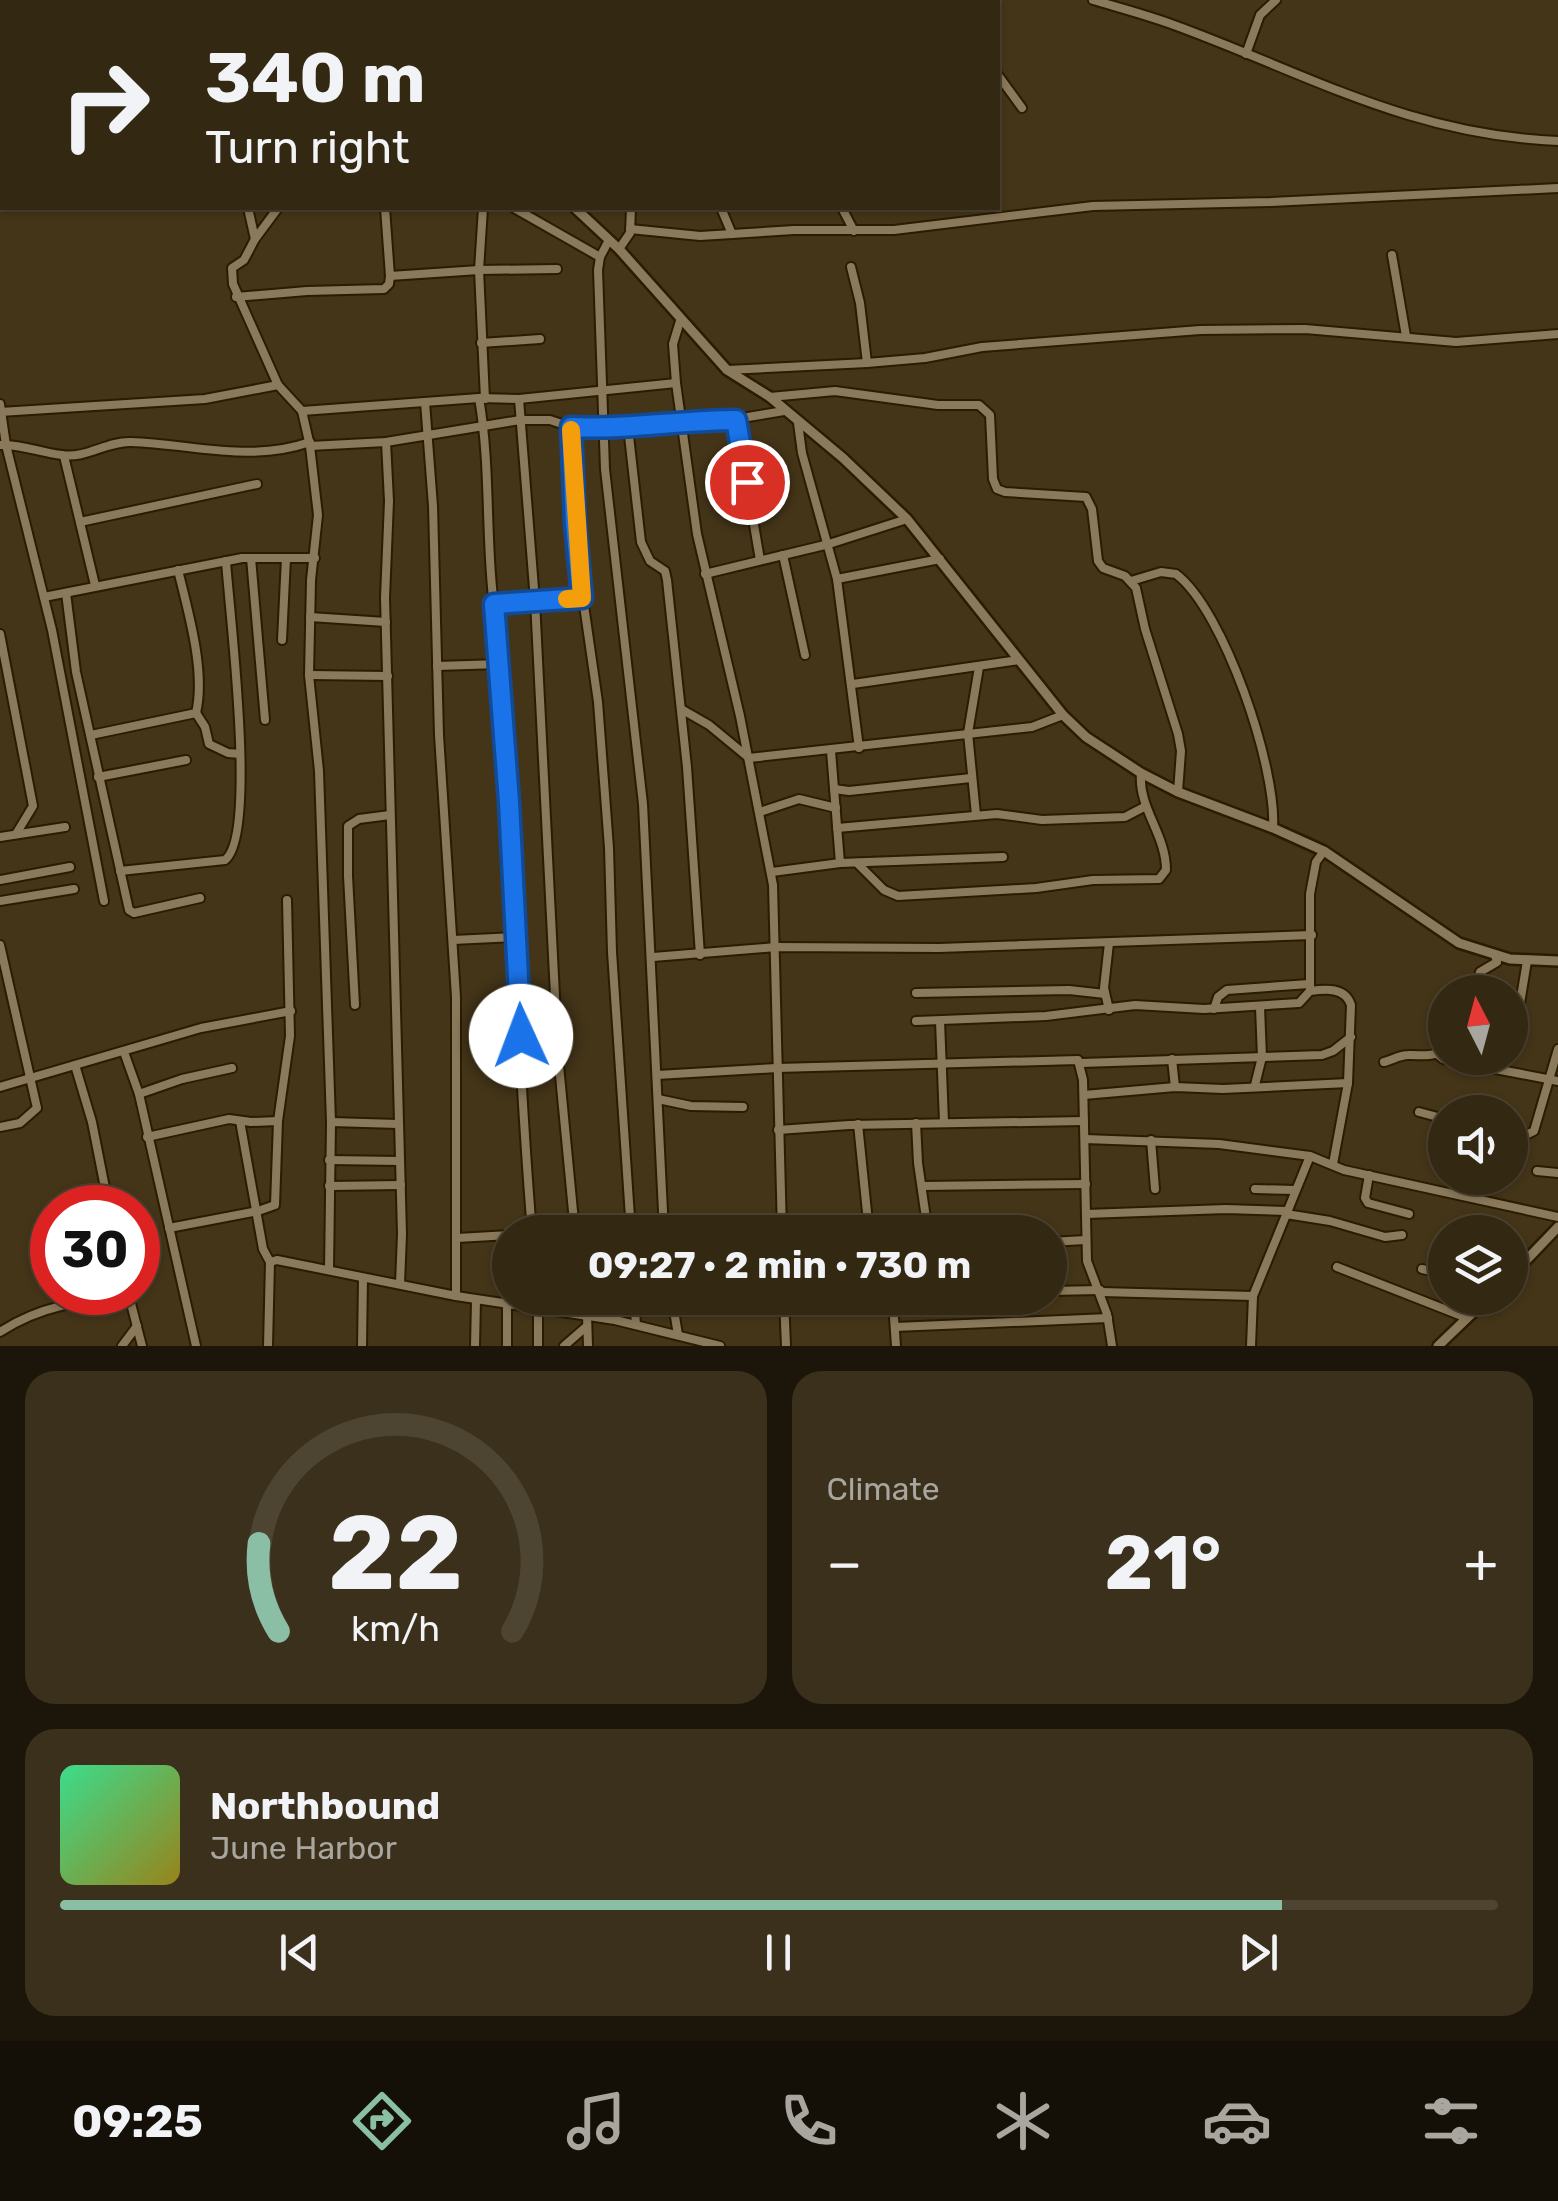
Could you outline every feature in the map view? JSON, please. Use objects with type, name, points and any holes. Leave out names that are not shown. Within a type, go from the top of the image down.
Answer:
[{"type":"street","points":[[1093,0],[1172,24],[1364,103],[1494,137],[1558,141]]},
{"type":"street","points":[[1246,54],[1260,15],[1276,0]]},
{"type":"street","points":[[1000,78],[1022,108]]},
{"type":"street","points":[[630,230],[674,236],[854,231],[918,228],[1093,206],[1558,188]]},
{"type":"street","points":[[248,210],[255,239]]},
{"type":"street","points":[[277,210],[244,260],[232,268],[236,296],[278,384],[302,410],[317,488],[309,675],[319,770],[331,1122],[329,1270]]},
{"type":"street","points":[[236,296],[307,290],[384,290],[390,284],[385,210]]},
{"type":"street","points":[[483,210],[478,270],[482,398],[531,1215]]},
{"type":"street","points":[[518,210],[600,256]]},
{"type":"street","points":[[576,210],[619,250],[728,370],[770,398],[843,458],[907,518],[1019,660],[1086,736],[1140,773],[1178,792],[1324,851],[1451,937],[1495,955],[1558,961]]},
{"type":"street","points":[[619,250],[630,230],[631,210]]},
{"type":"street","points":[[722,210],[732,234]]},
{"type":"street","points":[[843,210],[854,231]]},
{"type":"street","points":[[966,210],[967,221]]},
{"type":"street","points":[[609,240],[600,256],[598,296],[605,469],[642,792],[663,1215]]},
{"type":"street","points":[[1392,255],[1406,336]]},
{"type":"street","points":[[851,267],[867,363]]},
{"type":"street","points":[[390,276],[557,269]]},
{"type":"street","points":[[680,321],[673,344],[676,383],[705,574],[772,872],[781,1215]]},
{"type":"street","points":[[728,370],[867,363],[982,348],[1200,330],[1305,329],[1456,342],[1558,334]]},
{"type":"street","points":[[481,344],[540,339]]},
{"type":"street","points":[[302,410],[519,399],[676,383]]},
{"type":"street","points":[[1,412],[205,398],[278,384]]},
{"type":"street","points":[[770,398],[835,391],[938,405],[979,405],[990,415],[997,488],[1005,492],[1086,497],[1092,509],[1098,561],[1103,568],[1131,581],[1140,601],[1144,629],[1178,734],[1178,792]]},
{"type":"street","points":[[519,399],[535,601],[558,1055],[573,1215]]},
{"type":"street","points":[[424,402],[457,1030],[456,1296]]},
{"type":"street","points":[[0,404],[3,445],[44,597],[104,901]]},
{"type":"street","points":[[3,445],[64,456],[130,442],[260,453],[310,444],[386,442],[520,420],[604,428],[683,420],[736,420],[784,411]]},
{"type":"street","points":[[736,420],[760,560]]},
{"type":"street","points":[[798,422],[802,452],[837,579],[859,748]]},
{"type":"street","points":[[571,427],[575,524],[598,714],[630,1215]]},
{"type":"street","points":[[628,427],[641,542],[650,561],[665,572],[700,955]]},
{"type":"street","points":[[386,442],[400,1284]]},
{"type":"street","points":[[64,456],[94,584]]},
{"type":"street","points":[[80,522],[257,484]]},
{"type":"street","points":[[705,574],[829,544],[907,518]]},
{"type":"street","points":[[782,555],[804,655]]},
{"type":"street","points":[[252,558],[264,720]]},
{"type":"street","points":[[282,640],[286,558]]},
{"type":"street","points":[[44,597],[94,584],[226,561],[315,558]]},
{"type":"street","points":[[837,579],[941,559]]},
{"type":"street","points":[[120,870],[225,860],[233,854],[239,820],[240,754],[226,561]]},
{"type":"street","points":[[178,570],[192,626],[196,713],[210,744],[240,754]]},
{"type":"street","points":[[1131,581],[1160,572],[1176,574],[1198,599],[1218,633],[1254,726],[1272,793],[1273,828]]},
{"type":"street","points":[[66,592],[76,672],[130,910],[134,913],[200,898]]},
{"type":"street","points":[[494,604],[582,598]]},
{"type":"street","points":[[310,616],[386,622]]},
{"type":"street","points":[[0,634],[33,806],[16,834]]},
{"type":"street","points":[[852,684],[1019,660]]},
{"type":"street","points":[[437,666],[500,664]]},
{"type":"street","points":[[976,815],[968,733],[979,667]]},
{"type":"street","points":[[309,675],[388,676]]},
{"type":"street","points":[[680,709],[709,725],[749,758],[1032,727],[1064,714]]},
{"type":"street","points":[[91,735],[196,713]]},
{"type":"street","points":[[831,751],[840,863]]},
{"type":"street","points":[[98,777],[186,760]]},
{"type":"street","points":[[857,863],[884,890],[898,896],[1159,878],[1166,870],[1164,847],[1146,806],[1140,773]]},
{"type":"street","points":[[834,789],[849,791],[971,778]]},
{"type":"street","points":[[760,812],[799,799],[836,808]]},
{"type":"street","points":[[837,828],[976,815],[1042,820],[1125,818],[1146,806]]},
{"type":"street","points":[[355,1004],[348,826],[358,818],[390,815]]},
{"type":"street","points":[[0,837],[65,827]]},
{"type":"street","points":[[916,1022],[1158,1004],[1214,1009],[1299,1002],[1310,988],[1312,878],[1324,851]]},
{"type":"street","points":[[772,872],[840,863],[1003,857]]},
{"type":"street","points":[[0,880],[70,867]]},
{"type":"street","points":[[0,901],[74,889]]},
{"type":"street","points":[[169,1228],[258,1211],[275,1204],[278,1120],[291,1011],[287,900]]},
{"type":"street","points":[[653,957],[776,947],[939,948],[1312,935]]},
{"type":"street","points":[[453,940],[516,936]]},
{"type":"street","points":[[1108,943],[1105,994],[1109,1010]]},
{"type":"street","points":[[0,945],[4,989],[37,1108],[20,1123],[0,1127]]},
{"type":"street","points":[[1479,975],[1496,962],[1495,955]]},
{"type":"street","points":[[1525,975],[1527,961]]},
{"type":"street","points":[[1214,1009],[1218,997],[1227,990],[1330,989],[1350,1000],[1348,1083],[1333,1164]]},
{"type":"street","points":[[916,993],[1068,990],[1105,994]]},
{"type":"street","points":[[1256,1086],[1262,1057],[1260,1008]]},
{"type":"street","points":[[0,1087],[201,1028],[291,1011]]},
{"type":"street","points":[[940,1021],[944,1122]]},
{"type":"street","points":[[657,1075],[777,1068],[1322,1055],[1350,1037]]},
{"type":"street","points":[[1528,1134],[1534,1131],[1553,1080],[1558,1049]]},
{"type":"street","points":[[124,1052],[139,1094],[196,1346]]},
{"type":"street","points":[[1384,1062],[1404,1055],[1428,1056]]},
{"type":"street","points":[[1172,1059],[1176,1087]]},
{"type":"street","points":[[1081,1062],[1087,1261],[1108,1318],[1112,1346],[1126,1346]]},
{"type":"street","points":[[75,1064],[104,1185]]},
{"type":"street","points":[[139,1094],[202,1073],[232,1068]]},
{"type":"street","points":[[1528,1075],[1553,1080]]},
{"type":"street","points":[[1084,1095],[1176,1087],[1223,1090],[1348,1083]]},
{"type":"street","points":[[658,1099],[690,1106],[743,1107]]},
{"type":"street","points":[[1419,1112],[1428,1114]]},
{"type":"street","points":[[147,1137],[229,1119],[278,1120]]},
{"type":"street","points":[[240,1121],[263,1249],[270,1262],[268,1346]]},
{"type":"street","points":[[778,1130],[858,1124],[1084,1121]]},
{"type":"street","points":[[331,1122],[398,1124]]},
{"type":"street","points":[[916,1123],[926,1215]]},
{"type":"street","points":[[858,1124],[866,1215]]},
{"type":"street","points":[[1085,1138],[1151,1140],[1310,1156],[1369,1175],[1558,1217]]},
{"type":"street","points":[[1151,1140],[1155,1189]]},
{"type":"street","points":[[1251,1346],[1252,1296],[1310,1156]]},
{"type":"street","points":[[329,1160],[400,1161]]},
{"type":"street","points":[[1537,1170],[1558,1173]]},
{"type":"street","points":[[1369,1175],[1365,1198],[1368,1203],[1409,1214]]},
{"type":"street","points":[[922,1186],[1086,1184]]},
{"type":"street","points":[[329,1186],[400,1185]]},
{"type":"street","points":[[1255,1189],[1296,1190]]},
{"type":"street","points":[[1086,1214],[1226,1209],[1286,1212],[1385,1237],[1402,1235]]},
{"type":"street","points":[[1528,1258],[1558,1227]]},
{"type":"street","points":[[458,1238],[492,1237]]},
{"type":"street","points":[[1067,1241],[1085,1240]]},
{"type":"street","points":[[270,1262],[277,1260],[492,1302]]},
{"type":"street","points":[[1337,1267],[1467,1318]]},
{"type":"street","points":[[1422,1269],[1428,1270]]},
{"type":"street","points":[[362,1346],[364,1278]]},
{"type":"street","points":[[1067,1291],[1252,1296]]},
{"type":"street","points":[[476,1300],[476,1346]]},
{"type":"street","points":[[0,1332],[30,1314]]},
{"type":"street","points":[[134,1315],[142,1346]]},
{"type":"street","points":[[506,1346],[508,1315]]},
{"type":"street","points":[[538,1315],[538,1346]]},
{"type":"street","points":[[585,1315],[588,1346]]},
{"type":"street","points":[[590,1315],[720,1346]]},
{"type":"street","points":[[635,1315],[636,1324]]},
{"type":"street","points":[[675,1315],[678,1335]]},
{"type":"street","points":[[785,1315],[786,1346]]},
{"type":"street","points":[[894,1315],[896,1346]]},
{"type":"street","points":[[1438,1346],[1470,1315]]},
{"type":"street","points":[[895,1327],[1108,1318]]},
{"type":"street","points":[[122,1346],[137,1326]]},
{"type":"street","points":[[564,1346],[587,1326]]},
{"type":"slow traffic","points":[[567,599],[582,598],[571,430]]},
{"type":"route","points":[[521,1036],[494,604],[582,598],[571,427],[736,420],[747,482]]}]
